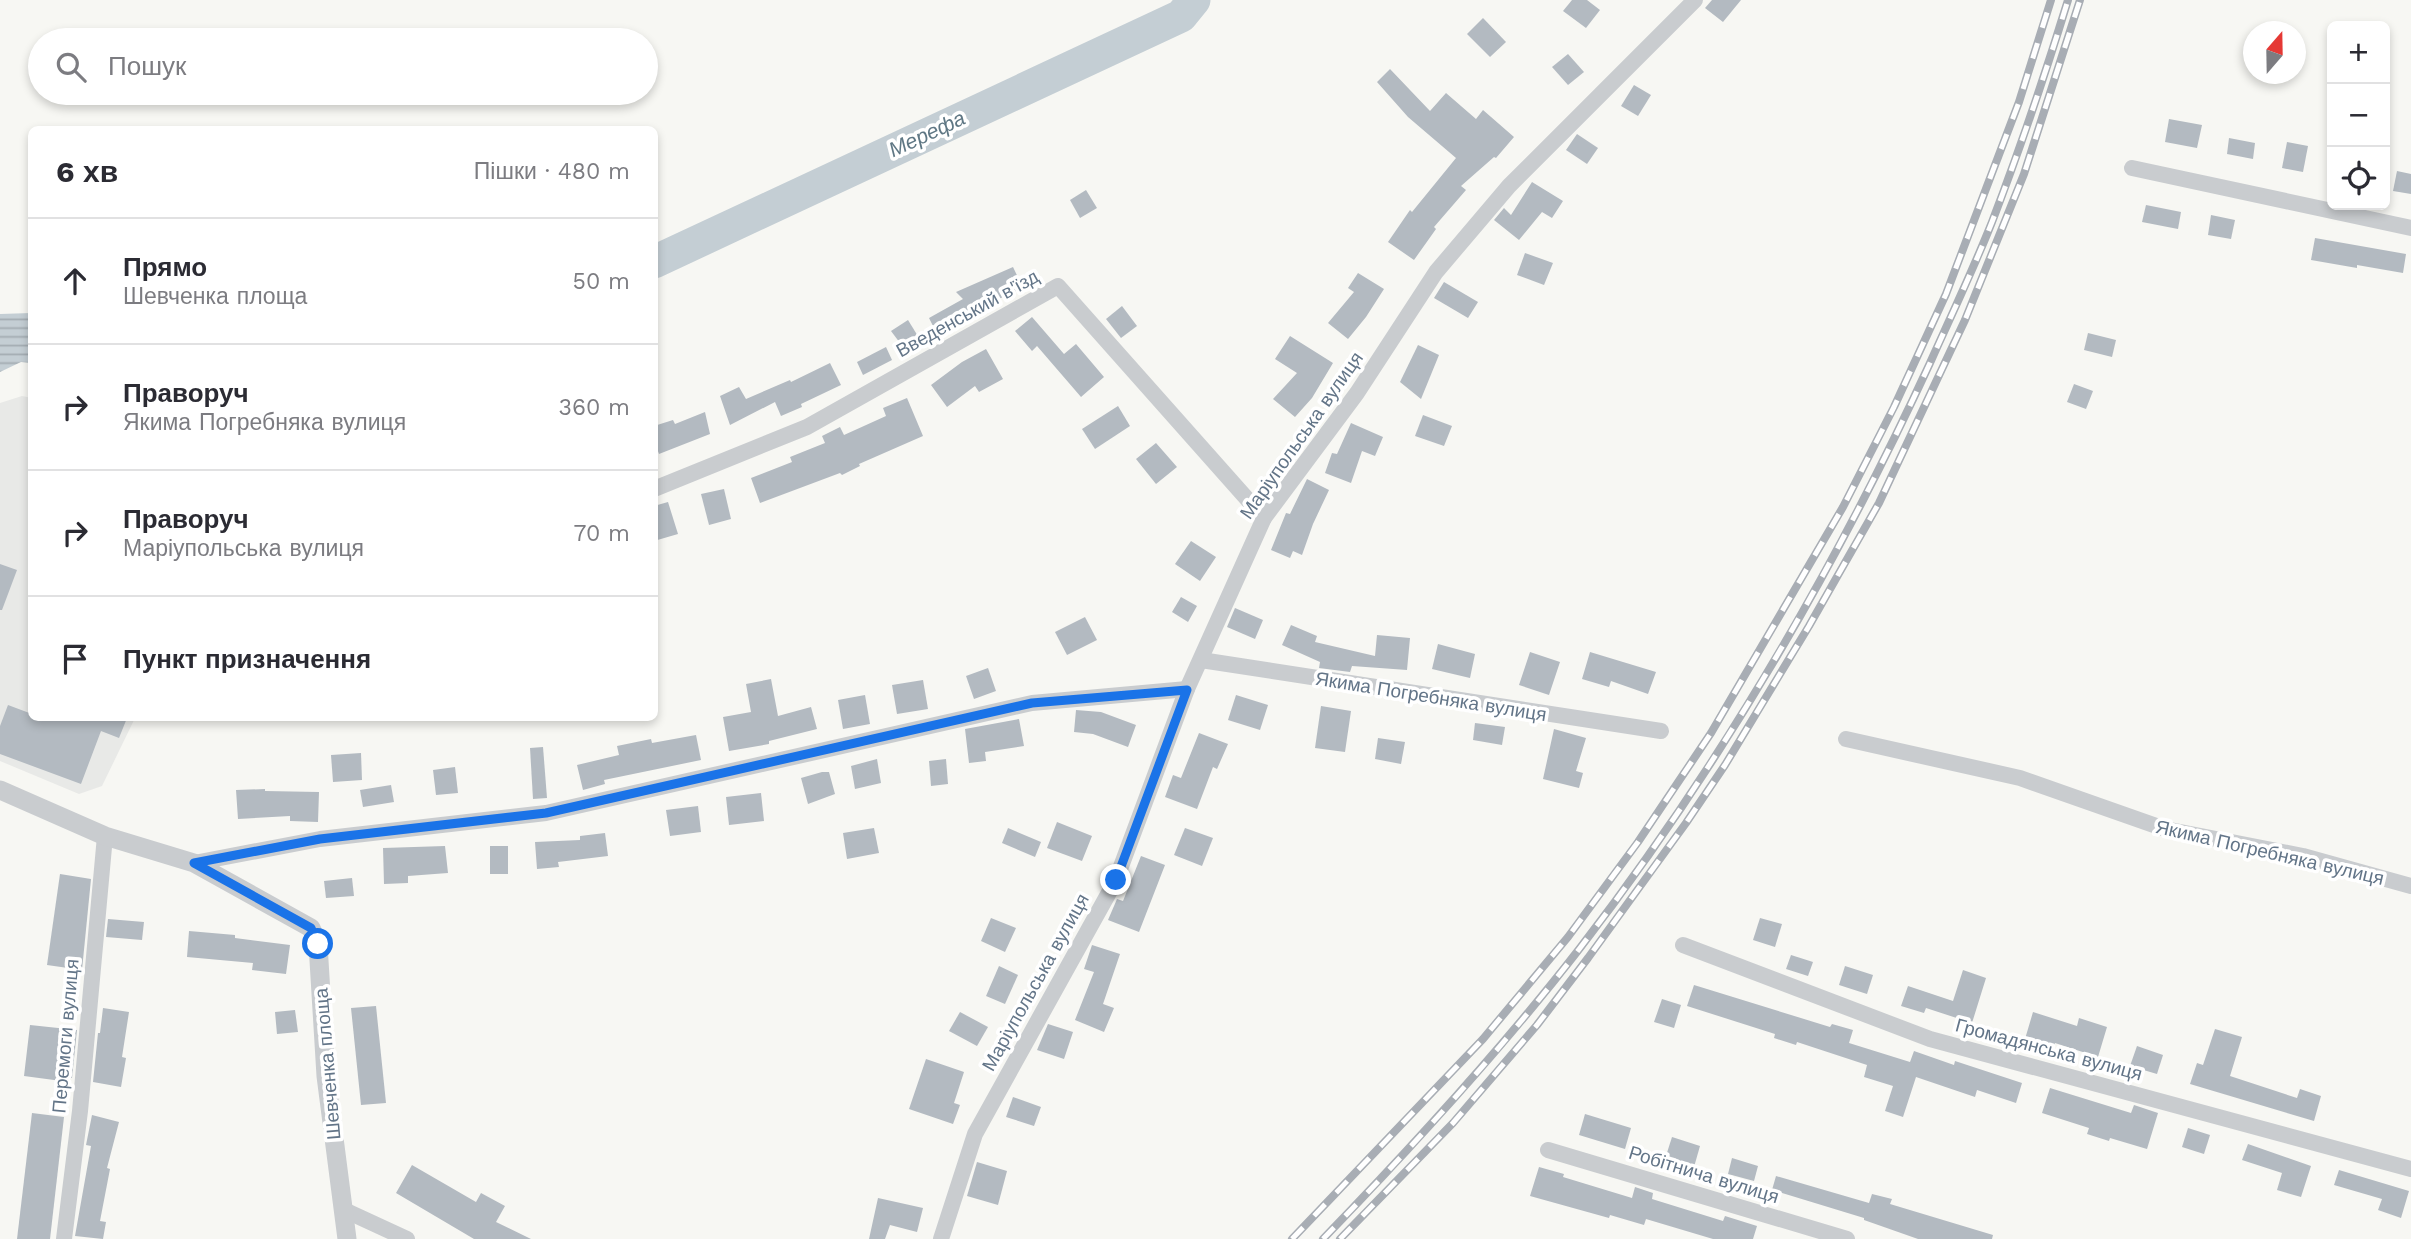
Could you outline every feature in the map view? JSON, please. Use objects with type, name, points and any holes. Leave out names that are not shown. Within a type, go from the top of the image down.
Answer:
[{"type":"street","name":"Маріупольська вулиця","points":[[941,1239],[975,1134],[1038,1016],[1116,880],[1187,690],[1264,518],[1357,393],[1436,272],[1509,186],[1695,0]]},
{"type":"street","points":[[2133,168],[2411,228]]},
{"type":"street","name":"Введенський в'їзд","points":[[658,487],[807,427],[1058,286],[1264,518]]},
{"type":"street","name":"Якима Погребняка вулиця","points":[[1201,660],[1661,731]]},
{"type":"street","points":[[0,790],[105,836],[194,863],[320,839],[546,813],[1032,703],[1187,690]]},
{"type":"street","name":"Якима Погребняка вулиця","points":[[1846,740],[2020,778],[2165,830],[2303,856],[2411,886]]},
{"type":"street","name":"Перемоги вулиця","points":[[64,1239],[80,1111],[105,836]]},
{"type":"street","name":"Шевченка площа","points":[[194,863],[311,928],[318,944],[326,1076],[347,1239]]},
{"type":"street","name":"Громадянська вулиця","points":[[1683,945],[1930,1039],[2411,1169]]},
{"type":"street","name":"Робітнича вулиця","points":[[1548,1150],[1847,1239]]},
{"type":"street","points":[[342,1209],[407,1239]]},
{"type":"shaded area","points":[[28,313],[28,363],[21,362],[0,372],[0,314]]},
{"type":"shaded area","points":[[22,396],[28,397],[28,721],[134,721],[102,786],[79,794],[0,761],[0,403]]},
{"type":"building","points":[[1572,0],[1587,0],[1600,10],[1586,28],[1563,11]]},
{"type":"building","points":[[1712,0],[1741,0],[1723,22],[1705,8]]},
{"type":"building","points":[[1483,18],[1506,42],[1490,57],[1467,34]]},
{"type":"building","points":[[1568,54],[1584,72],[1568,85],[1552,67]]},
{"type":"building","points":[[1390,69],[1430,111],[1446,93],[1476,119],[1483,110],[1514,137],[1496,158],[1461,186],[1466,190],[1434,227],[1436,229],[1414,260],[1388,242],[1410,210],[1412,212],[1456,158],[1408,117],[1377,82]]},
{"type":"building","points":[[1634,85],[1651,95],[1638,116],[1621,106]]},
{"type":"building","points":[[2169,119],[2202,125],[2197,148],[2165,142]]},
{"type":"building","points":[[1577,134],[1598,148],[1587,164],[1566,150]]},
{"type":"building","points":[[2229,138],[2255,143],[2253,159],[2227,154]]},
{"type":"building","points":[[2287,142],[2308,146],[2303,172],[2282,168]]},
{"type":"building","points":[[2397,171],[2411,174],[2411,194],[2393,191]]},
{"type":"building","points":[[1532,182],[1563,201],[1552,218],[1542,212],[1519,240],[1494,220],[1504,208],[1511,215]]},
{"type":"building","points":[[1086,190],[1097,208],[1080,218],[1070,200]]},
{"type":"building","points":[[2146,205],[2181,212],[2178,229],[2142,222]]},
{"type":"building","points":[[2211,215],[2235,220],[2231,239],[2208,235]]},
{"type":"building","points":[[2315,238],[2406,254],[2403,273],[2311,260]]},
{"type":"building","points":[[1525,253],[1553,263],[1544,285],[1517,275]]},
{"type":"building","points":[[1013,267],[1023,288],[968,313],[970,316],[952,326],[949,321],[934,328],[929,318],[963,299],[956,292]]},
{"type":"building","points":[[1358,273],[1384,289],[1348,339],[1328,323],[1354,292],[1348,288]]},
{"type":"building","points":[[1444,282],[1478,302],[1468,318],[1434,298]]},
{"type":"building","points":[[1122,306],[1137,326],[1121,338],[1106,319]]},
{"type":"building","points":[[1032,317],[1064,354],[1076,344],[1104,377],[1081,397],[1037,346],[1032,351],[1015,331]]},
{"type":"building","points":[[908,320],[924,346],[909,355],[891,331]]},
{"type":"building","points":[[2088,333],[2116,340],[2112,357],[2084,350]]},
{"type":"building","points":[[1290,336],[1333,363],[1312,398],[1295,417],[1273,399],[1297,373],[1275,359]]},
{"type":"building","points":[[1418,345],[1439,355],[1421,399],[1400,382]]},
{"type":"building","points":[[886,347],[892,360],[863,375],[857,362]]},
{"type":"building","points":[[986,349],[1003,379],[979,392],[975,386],[947,407],[931,385],[962,362]]},
{"type":"building","points":[[830,363],[841,385],[781,416],[775,402],[730,425],[720,396],[739,387],[746,399],[790,380],[791,382]]},
{"type":"building","points":[[2074,384],[2093,391],[2086,409],[2067,402]]},
{"type":"building","points":[[907,398],[923,436],[859,464],[860,466],[842,475],[840,473],[760,503],[751,478],[792,462],[790,457],[825,443],[822,436],[840,427],[844,435],[886,416],[883,408]]},
{"type":"building","points":[[1118,406],[1130,426],[1095,449],[1082,429]]},
{"type":"building","points":[[705,412],[710,434],[659,454],[658,425],[673,420],[675,424]]},
{"type":"building","points":[[1423,415],[1452,426],[1444,446],[1415,436]]},
{"type":"building","points":[[1351,423],[1383,437],[1375,456],[1362,451],[1351,483],[1325,473],[1332,453],[1337,454]]},
{"type":"building","points":[[1156,443],[1177,467],[1156,484],[1136,459]]},
{"type":"building","points":[[1307,479],[1329,490],[1302,555],[1293,551],[1290,558],[1271,550],[1286,513],[1290,514]]},
{"type":"building","points":[[724,489],[731,519],[709,525],[701,494]]},
{"type":"building","points":[[668,502],[678,534],[658,540],[658,505]]},
{"type":"building","points":[[1191,541],[1216,557],[1200,581],[1175,564]]},
{"type":"building","points":[[0,564],[17,570],[2,610],[0,610]]},
{"type":"building","points":[[1181,597],[1197,606],[1188,622],[1172,612]]},
{"type":"building","points":[[1235,608],[1263,620],[1255,639],[1227,627]]},
{"type":"building","points":[[1085,617],[1097,640],[1067,655],[1055,632]]},
{"type":"building","points":[[1291,625],[1317,636],[1315,642],[1375,656],[1377,635],[1410,638],[1407,670],[1352,666],[1350,672],[1319,668],[1320,662],[1282,645]]},
{"type":"building","points":[[1438,644],[1475,654],[1470,678],[1432,669]]},
{"type":"building","points":[[1530,652],[1560,662],[1549,695],[1519,685]]},
{"type":"building","points":[[1590,652],[1656,672],[1648,694],[1611,681],[1609,687],[1582,679]]},
{"type":"building","points":[[988,668],[996,691],[974,699],[966,676]]},
{"type":"building","points":[[771,679],[778,716],[811,707],[817,729],[769,741],[769,744],[729,751],[723,717],[751,712],[746,684]]},
{"type":"building","points":[[923,680],[928,709],[897,714],[892,685]]},
{"type":"building","points":[[865,695],[870,724],[843,729],[838,700]]},
{"type":"building","points":[[1236,695],[1268,705],[1260,730],[1228,720]]},
{"type":"building","points":[[8,705],[28,712],[28,721],[126,721],[119,738],[101,731],[81,784],[0,754],[0,726]]},
{"type":"building","points":[[1321,706],[1351,711],[1345,752],[1315,748]]},
{"type":"building","points":[[1076,710],[1101,712],[1136,725],[1128,747],[1093,734],[1074,732]]},
{"type":"building","points":[[1019,719],[1024,746],[985,752],[986,761],[969,763],[965,729]]},
{"type":"building","points":[[1475,723],[1505,727],[1502,745],[1473,740]]},
{"type":"building","points":[[1554,729],[1586,738],[1576,771],[1583,773],[1579,788],[1543,779]]},
{"type":"building","points":[[1199,733],[1228,744],[1217,769],[1213,767],[1197,809],[1165,797],[1173,775],[1181,778]]},
{"type":"building","points":[[696,735],[701,760],[604,780],[605,784],[583,790],[577,765],[619,755],[617,746],[651,739],[652,743]]},
{"type":"building","points":[[1378,738],[1405,742],[1401,764],[1375,759]]},
{"type":"building","points":[[543,747],[547,798],[533,799],[530,748]]},
{"type":"building","points":[[361,753],[362,780],[333,782],[331,755]]},
{"type":"building","points":[[877,759],[881,783],[855,789],[851,766]]},
{"type":"building","points":[[946,759],[948,784],[931,786],[929,761]]},
{"type":"building","points":[[455,767],[458,793],[436,795],[433,770]]},
{"type":"building","points":[[829,772],[835,794],[808,804],[801,778]]},
{"type":"building","points":[[391,785],[394,802],[363,807],[360,790]]},
{"type":"building","points":[[236,790],[319,792],[318,822],[290,821],[290,816],[238,819]]},
{"type":"building","points":[[761,793],[764,821],[729,825],[726,797]]},
{"type":"building","points":[[698,806],[701,832],[670,836],[666,810]]},
{"type":"building","points":[[1057,822],[1092,836],[1082,861],[1047,848]]},
{"type":"building","points":[[874,828],[879,853],[847,859],[843,833]]},
{"type":"building","points":[[1008,828],[1041,842],[1035,857],[1002,843]]},
{"type":"building","points":[[1185,828],[1213,838],[1202,866],[1174,855]]},
{"type":"building","points":[[605,833],[608,856],[558,862],[559,867],[537,869],[535,842],[580,840],[580,836]]},
{"type":"building","points":[[445,846],[448,873],[408,876],[408,883],[384,884],[383,848]]},
{"type":"building","points":[[490,846],[508,846],[508,874],[490,874]]},
{"type":"building","points":[[1141,856],[1165,865],[1139,932],[1108,920],[1117,899],[1123,901]]},
{"type":"building","points":[[60,874],[91,879],[82,970],[47,965]]},
{"type":"building","points":[[352,878],[354,896],[326,898],[324,881]]},
{"type":"building","points":[[991,918],[1016,928],[1005,952],[981,941]]},
{"type":"building","points":[[1760,918],[1782,924],[1775,947],[1753,940]]},
{"type":"building","points":[[108,919],[144,922],[142,940],[106,937]]},
{"type":"building","points":[[189,931],[235,935],[235,938],[290,945],[286,974],[252,970],[253,963],[187,957]]},
{"type":"building","points":[[1092,945],[1120,954],[1103,1004],[1114,1008],[1104,1032],[1075,1020],[1094,972],[1084,969]]},
{"type":"building","points":[[1791,955],[1813,962],[1808,976],[1786,969]]},
{"type":"building","points":[[999,966],[1018,975],[1005,1004],[986,996]]},
{"type":"building","points":[[1845,966],[1873,975],[1867,994],[1839,985]]},
{"type":"building","points":[[1963,970],[1986,978],[1972,1023],[1926,1008],[1924,1013],[1901,1006],[1908,986],[1953,1001]]},
{"type":"building","points":[[1694,985],[1830,1027],[1832,1024],[1853,1030],[1849,1043],[1910,1062],[1914,1051],[2022,1083],[2016,1103],[1977,1090],[1975,1097],[1916,1077],[1903,1117],[1885,1111],[1893,1086],[1864,1077],[1867,1065],[1797,1042],[1796,1045],[1774,1038],[1775,1034],[1687,1006]]},
{"type":"building","points":[[1662,999],[1681,1005],[1674,1028],[1654,1022]]},
{"type":"building","points":[[376,1006],[386,1103],[361,1105],[351,1008]]},
{"type":"building","points":[[103,1008],[129,1012],[122,1057],[126,1058],[121,1087],[93,1082]]},
{"type":"building","points":[[295,1010],[298,1032],[277,1034],[275,1012]]},
{"type":"building","points":[[960,1012],[988,1027],[977,1046],[949,1031]]},
{"type":"building","points":[[2033,1012],[2077,1026],[2079,1018],[2107,1027],[2098,1057],[2055,1043],[2053,1048],[2025,1039]]},
{"type":"building","points":[[1048,1024],[1073,1032],[1064,1059],[1037,1050]]},
{"type":"building","points":[[30,1025],[77,1030],[72,1078],[69,1078],[69,1082],[24,1076]]},
{"type":"building","points":[[2215,1029],[2242,1037],[2230,1076],[2297,1098],[2300,1089],[2321,1096],[2314,1121],[2190,1084],[2197,1063],[2203,1065]]},
{"type":"building","points":[[2137,1046],[2163,1055],[2157,1074],[2130,1066]]},
{"type":"building","points":[[926,1059],[964,1072],[954,1103],[960,1105],[953,1124],[909,1109]]},
{"type":"building","points":[[2050,1088],[2131,1113],[2134,1105],[2158,1113],[2147,1149],[2087,1134],[2089,1128],[2042,1113]]},
{"type":"building","points":[[1013,1097],[1041,1107],[1034,1126],[1006,1117]]},
{"type":"building","points":[[32,1113],[64,1117],[50,1239],[17,1239]]},
{"type":"building","points":[[1585,1114],[1631,1128],[1625,1149],[1579,1135]]},
{"type":"building","points":[[92,1115],[119,1122],[107,1168],[110,1169],[100,1221],[106,1222],[103,1239],[75,1236],[91,1146],[86,1145]]},
{"type":"building","points":[[2188,1128],[2210,1135],[2204,1154],[2182,1147]]},
{"type":"building","points":[[1672,1137],[1700,1146],[1694,1167],[1665,1159]]},
{"type":"building","points":[[2248,1144],[2311,1166],[2301,1197],[2277,1190],[2282,1173],[2242,1160]]},
{"type":"building","points":[[1732,1158],[1758,1166],[1754,1181],[1728,1174]]},
{"type":"building","points":[[977,1162],[1007,1171],[998,1205],[967,1196]]},
{"type":"building","points":[[412,1165],[476,1202],[481,1193],[505,1206],[496,1222],[531,1239],[474,1239],[396,1193]]},
{"type":"building","points":[[1539,1167],[1632,1198],[1635,1187],[1653,1193],[1652,1199],[1723,1221],[1725,1216],[1757,1226],[1753,1239],[1713,1239],[1646,1219],[1644,1225],[1610,1215],[1609,1218],[1530,1196]]},
{"type":"building","points":[[2339,1170],[2409,1191],[2401,1218],[2378,1210],[2382,1199],[2334,1185]]},
{"type":"building","points":[[1776,1176],[1869,1203],[1872,1194],[1892,1199],[1890,1204],[1993,1235],[1992,1239],[1918,1239],[1864,1218],[1772,1190]]},
{"type":"building","points":[[878,1198],[923,1208],[917,1232],[890,1225],[885,1239],[869,1239]]},
{"type":"waterway","name":"Мерефа","points":[[658,260],[1181,16],[1194,0]]},
{"type":"railway","points":[[1292,1239],[1483,1039],[1568,937],[1638,842],[1711,733],[1843,507],[1894,407],[1946,294],[2019,102],[2051,0]]},
{"type":"railway","points":[[1323,1239],[1456,1097],[1580,948],[1680,810],[1772,665],[1894,439],[1962,293],[2012,167],[2068,0]]},
{"type":"railway","points":[[1340,1239],[1453,1123],[1537,1025],[1686,823],[1725,765],[1809,626],[1879,503],[1965,320],[2024,174],[2080,0]]},
{"type":"route","points":[[318,944],[311,928],[194,863],[320,839],[546,813],[1032,703],[1187,690],[1116,880]]}]
